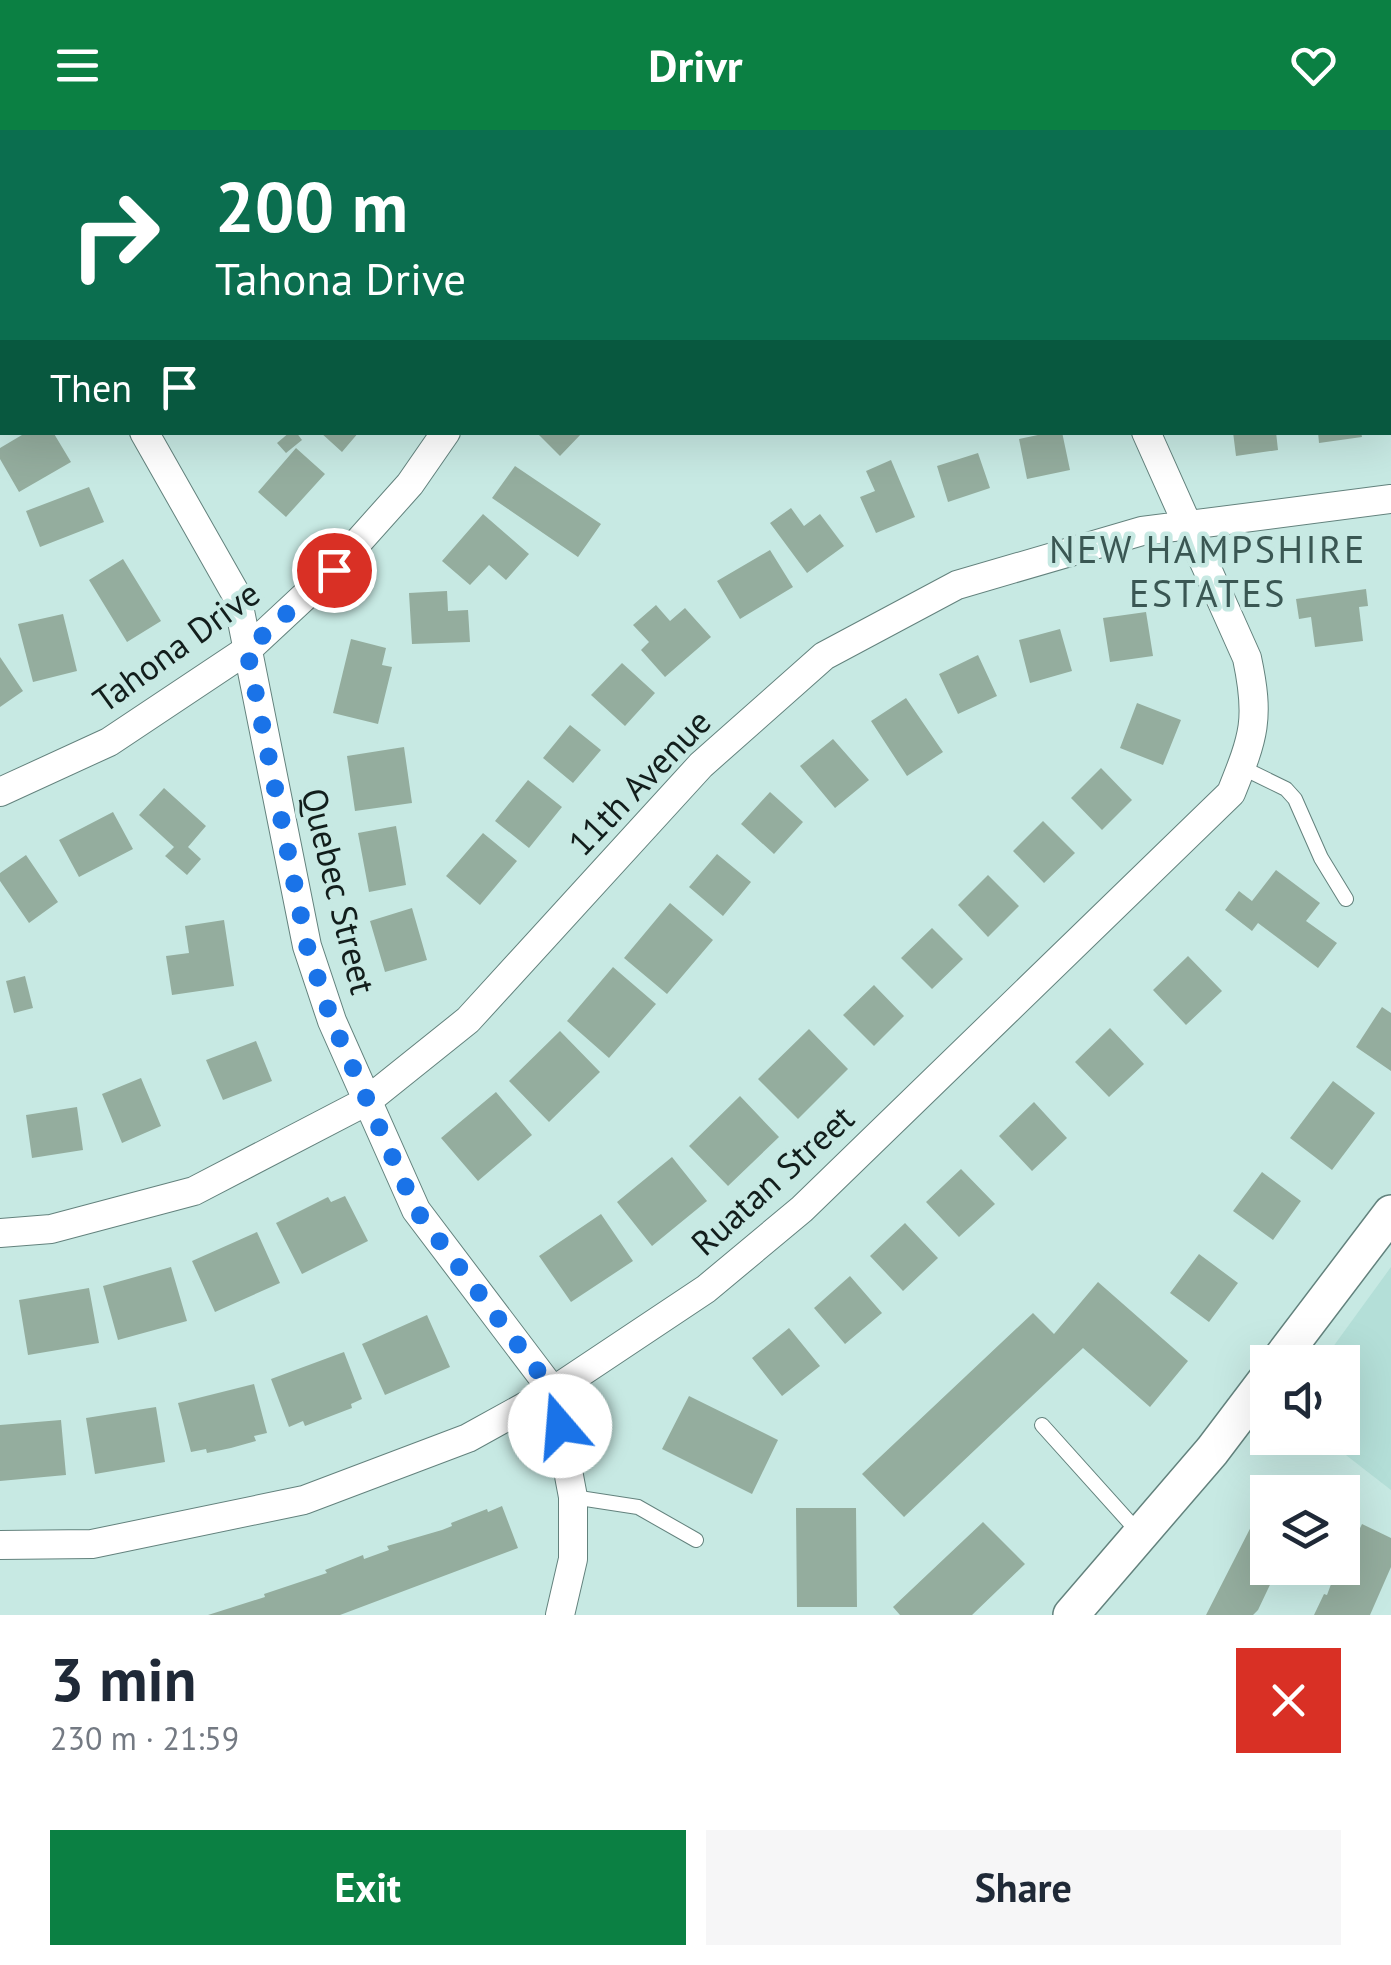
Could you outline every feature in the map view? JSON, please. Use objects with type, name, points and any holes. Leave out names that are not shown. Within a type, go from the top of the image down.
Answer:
[{"type":"street","name":"Quebec Street","points":[[146,435],[237,596],[307,946],[332,1021],[416,1210],[553,1391]]},
{"type":"street","name":"Tahona Drive","points":[[0,792],[108,742],[247,650],[334,570],[410,484],[444,435]]},
{"type":"street","name":"Ruatan Street","points":[[0,1545],[92,1544],[304,1500],[468,1438],[553,1391],[706,1289],[802,1209],[1230,793],[1252,741],[1255,695],[1247,658],[1147,435]]},
{"type":"street","name":"11th Avenue","points":[[0,1233],[51,1229],[194,1191],[367,1101],[468,1020],[700,765],[824,656],[957,585],[1142,531],[1391,498]]},
{"type":"street","points":[[1291,1345],[1391,1213]]},
{"type":"street","points":[[553,1391],[573,1497],[572,1559],[560,1615]]},
{"type":"street","points":[[1071,1615],[1212,1451],[1250,1401]]},
{"type":"lane","points":[[1241,767],[1286,789],[1295,799],[1321,858],[1346,900]]},
{"type":"lane","points":[[1042,1425],[1140,1535]]},
{"type":"lane","points":[[573,1497],[638,1507],[696,1540]]},
{"type":"shaded area","points":[[1391,1267],[1391,1490],[1346,1455],[1360,1455],[1360,1345],[1334,1345]]},
{"type":"building","points":[[22,435],[55,435],[71,462],[19,492],[0,459],[0,448]]},
{"type":"building","points":[[286,435],[298,435],[302,440],[286,453],[277,443]]},
{"type":"building","points":[[323,435],[356,435],[342,452]]},
{"type":"building","points":[[539,435],[580,435],[560,456]]},
{"type":"building","points":[[1063,435],[1070,470],[1027,479],[1019,439]]},
{"type":"building","points":[[1233,435],[1276,435],[1278,450],[1236,456]]},
{"type":"building","points":[[1318,435],[1362,437],[1319,443]]},
{"type":"building","points":[[296,448],[325,474],[286,517],[258,492]]},
{"type":"building","points":[[978,453],[990,488],[948,502],[937,466]]},
{"type":"building","points":[[891,460],[915,517],[876,533],[860,497],[875,491],[866,471]]},
{"type":"building","points":[[515,466],[601,524],[578,557],[492,498]]},
{"type":"building","points":[[89,487],[104,522],[40,547],[26,511]]},
{"type":"building","points":[[791,508],[804,526],[820,514],[844,546],[807,573],[770,523]]},
{"type":"building","points":[[483,514],[529,554],[506,580],[489,565],[470,585],[442,561]]},
{"type":"building","points":[[770,550],[793,587],[740,619],[717,581]]},
{"type":"building","points":[[123,559],[161,621],[127,642],[89,580]]},
{"type":"building","points":[[1366,589],[1368,606],[1359,607],[1363,641],[1315,647],[1311,617],[1299,619],[1296,599]]},
{"type":"building","points":[[447,591],[448,611],[468,610],[470,642],[412,644],[409,593]]},
{"type":"building","points":[[656,605],[670,621],[685,608],[711,637],[665,677],[641,650],[649,642],[633,625]]},
{"type":"building","points":[[1146,612],[1153,656],[1110,662],[1103,618]]},
{"type":"building","points":[[63,614],[77,671],[33,682],[18,624]]},
{"type":"building","points":[[1060,629],[1072,671],[1030,683],[1019,640]]},
{"type":"building","points":[[351,639],[386,648],[382,665],[392,667],[378,724],[333,713]]},
{"type":"building","points":[[978,655],[997,696],[958,714],[939,674]]},
{"type":"building","points":[[0,657],[23,691],[0,707]]},
{"type":"building","points":[[622,663],[655,693],[625,726],[591,695]]},
{"type":"building","points":[[906,698],[943,752],[907,776],[871,721]]},
{"type":"building","points":[[1137,703],[1181,720],[1163,765],[1120,748]]},
{"type":"building","points":[[570,725],[601,750],[573,783],[543,758]]},
{"type":"building","points":[[833,739],[869,780],[835,808],[800,766]]},
{"type":"building","points":[[404,747],[412,803],[355,811],[347,756]]},
{"type":"building","points":[[1101,768],[1132,800],[1102,830],[1071,798]]},
{"type":"building","points":[[528,780],[562,807],[529,848],[495,821]]},
{"type":"building","points":[[164,788],[206,826],[188,847],[201,859],[187,875],[165,856],[174,847],[139,815]]},
{"type":"building","points":[[770,792],[803,822],[774,854],[741,824]]},
{"type":"building","points":[[113,812],[133,849],[79,877],[59,840]]},
{"type":"building","points":[[1043,821],[1075,853],[1044,883],[1013,851]]},
{"type":"building","points":[[396,826],[406,885],[369,892],[358,833]]},
{"type":"building","points":[[483,833],[517,861],[480,905],[446,876]]},
{"type":"building","points":[[717,854],[751,882],[723,916],[689,887]]},
{"type":"building","points":[[26,855],[58,902],[29,923],[0,881],[0,873]]},
{"type":"building","points":[[1276,870],[1320,903],[1306,921],[1337,943],[1318,968],[1258,923],[1252,931],[1225,910],[1239,891],[1252,901]]},
{"type":"building","points":[[988,875],[1019,906],[988,937],[958,905]]},
{"type":"building","points":[[670,903],[713,940],[667,994],[624,958]]},
{"type":"building","points":[[412,908],[427,960],[385,972],[370,921]]},
{"type":"building","points":[[224,920],[234,986],[172,995],[166,956],[189,953],[185,926]]},
{"type":"building","points":[[932,928],[963,959],[932,989],[901,958]]},
{"type":"building","points":[[1188,956],[1222,991],[1186,1025],[1153,990]]},
{"type":"building","points":[[613,967],[656,1004],[609,1058],[567,1021]]},
{"type":"building","points":[[25,976],[33,1008],[14,1013],[6,981]]},
{"type":"building","points":[[874,985],[904,1016],[874,1046],[843,1015]]},
{"type":"building","points":[[1382,1007],[1391,1013],[1391,1071],[1356,1047]]},
{"type":"building","points":[[1110,1028],[1144,1064],[1109,1097],[1075,1062]]},
{"type":"building","points":[[809,1029],[848,1069],[798,1119],[758,1079]]},
{"type":"building","points":[[560,1031],[600,1072],[549,1122],[509,1081]]},
{"type":"building","points":[[256,1041],[272,1081],[223,1100],[206,1060]]},
{"type":"building","points":[[141,1078],[161,1126],[122,1143],[102,1094]]},
{"type":"building","points":[[1333,1081],[1375,1113],[1332,1170],[1290,1138]]},
{"type":"building","points":[[496,1092],[532,1135],[478,1181],[441,1138]]},
{"type":"building","points":[[740,1096],[779,1137],[728,1186],[689,1146]]},
{"type":"building","points":[[1034,1102],[1067,1138],[1032,1171],[999,1136]]},
{"type":"building","points":[[77,1107],[83,1150],[32,1158],[26,1115]]},
{"type":"building","points":[[672,1157],[707,1201],[652,1246],[617,1202]]},
{"type":"building","points":[[961,1169],[995,1204],[959,1237],[926,1202]]},
{"type":"building","points":[[1262,1172],[1301,1201],[1273,1240],[1233,1211]]},
{"type":"building","points":[[345,1196],[368,1241],[302,1274],[276,1223],[328,1197],[331,1202]]},
{"type":"building","points":[[601,1214],[633,1261],[571,1302],[539,1256]]},
{"type":"building","points":[[905,1223],[938,1258],[903,1291],[870,1256]]},
{"type":"building","points":[[257,1232],[280,1283],[215,1312],[192,1261]]},
{"type":"building","points":[[1199,1254],[1238,1283],[1209,1322],[1170,1293]]},
{"type":"building","points":[[171,1267],[187,1321],[118,1340],[103,1286]]},
{"type":"building","points":[[850,1276],[882,1313],[845,1344],[814,1308]]},
{"type":"building","points":[[1098,1282],[1188,1361],[1150,1407],[1083,1348],[904,1517],[862,1474],[1033,1313],[1054,1334]]},
{"type":"building","points":[[89,1288],[99,1343],[28,1355],[19,1300]]},
{"type":"building","points":[[427,1315],[450,1367],[385,1395],[362,1344]]},
{"type":"building","points":[[789,1328],[820,1366],[782,1396],[752,1358]]},
{"type":"building","points":[[344,1352],[362,1399],[351,1404],[352,1408],[305,1426],[303,1421],[289,1427],[271,1379]]},
{"type":"building","points":[[254,1384],[267,1433],[254,1436],[256,1441],[231,1448],[191,1452],[178,1403]]},
{"type":"building","points":[[689,1396],[778,1440],[752,1494],[662,1449]]},
{"type":"building","points":[[156,1407],[165,1462],[95,1474],[86,1418]]},
{"type":"building","points":[[61,1420],[66,1475],[0,1481],[0,1425]]},
{"type":"building","points":[[502,1506],[518,1548],[340,1615],[208,1615],[265,1597],[264,1594],[327,1573],[325,1570],[363,1555],[364,1559],[389,1550],[387,1546]]},
{"type":"building","points":[[796,1508],[856,1508],[857,1607],[797,1607]]},
{"type":"building","points":[[983,1522],[1025,1564],[972,1615],[900,1615],[893,1607]]},
{"type":"building","points":[[1362,1524],[1391,1538],[1391,1567],[1370,1615],[1314,1615],[1331,1585],[1360,1585]]},
{"type":"building","points":[[1250,1529],[1250,1585],[1270,1585],[1258,1610],[1253,1615],[1206,1615]]},
{"type":"district","name":"NEW HAMPSHIRE ESTATES","points":[[1208,570]]},
{"type":"route","points":[[334,570],[247,650],[307,946],[332,1021],[416,1210],[553,1391],[560,1426]]}]
